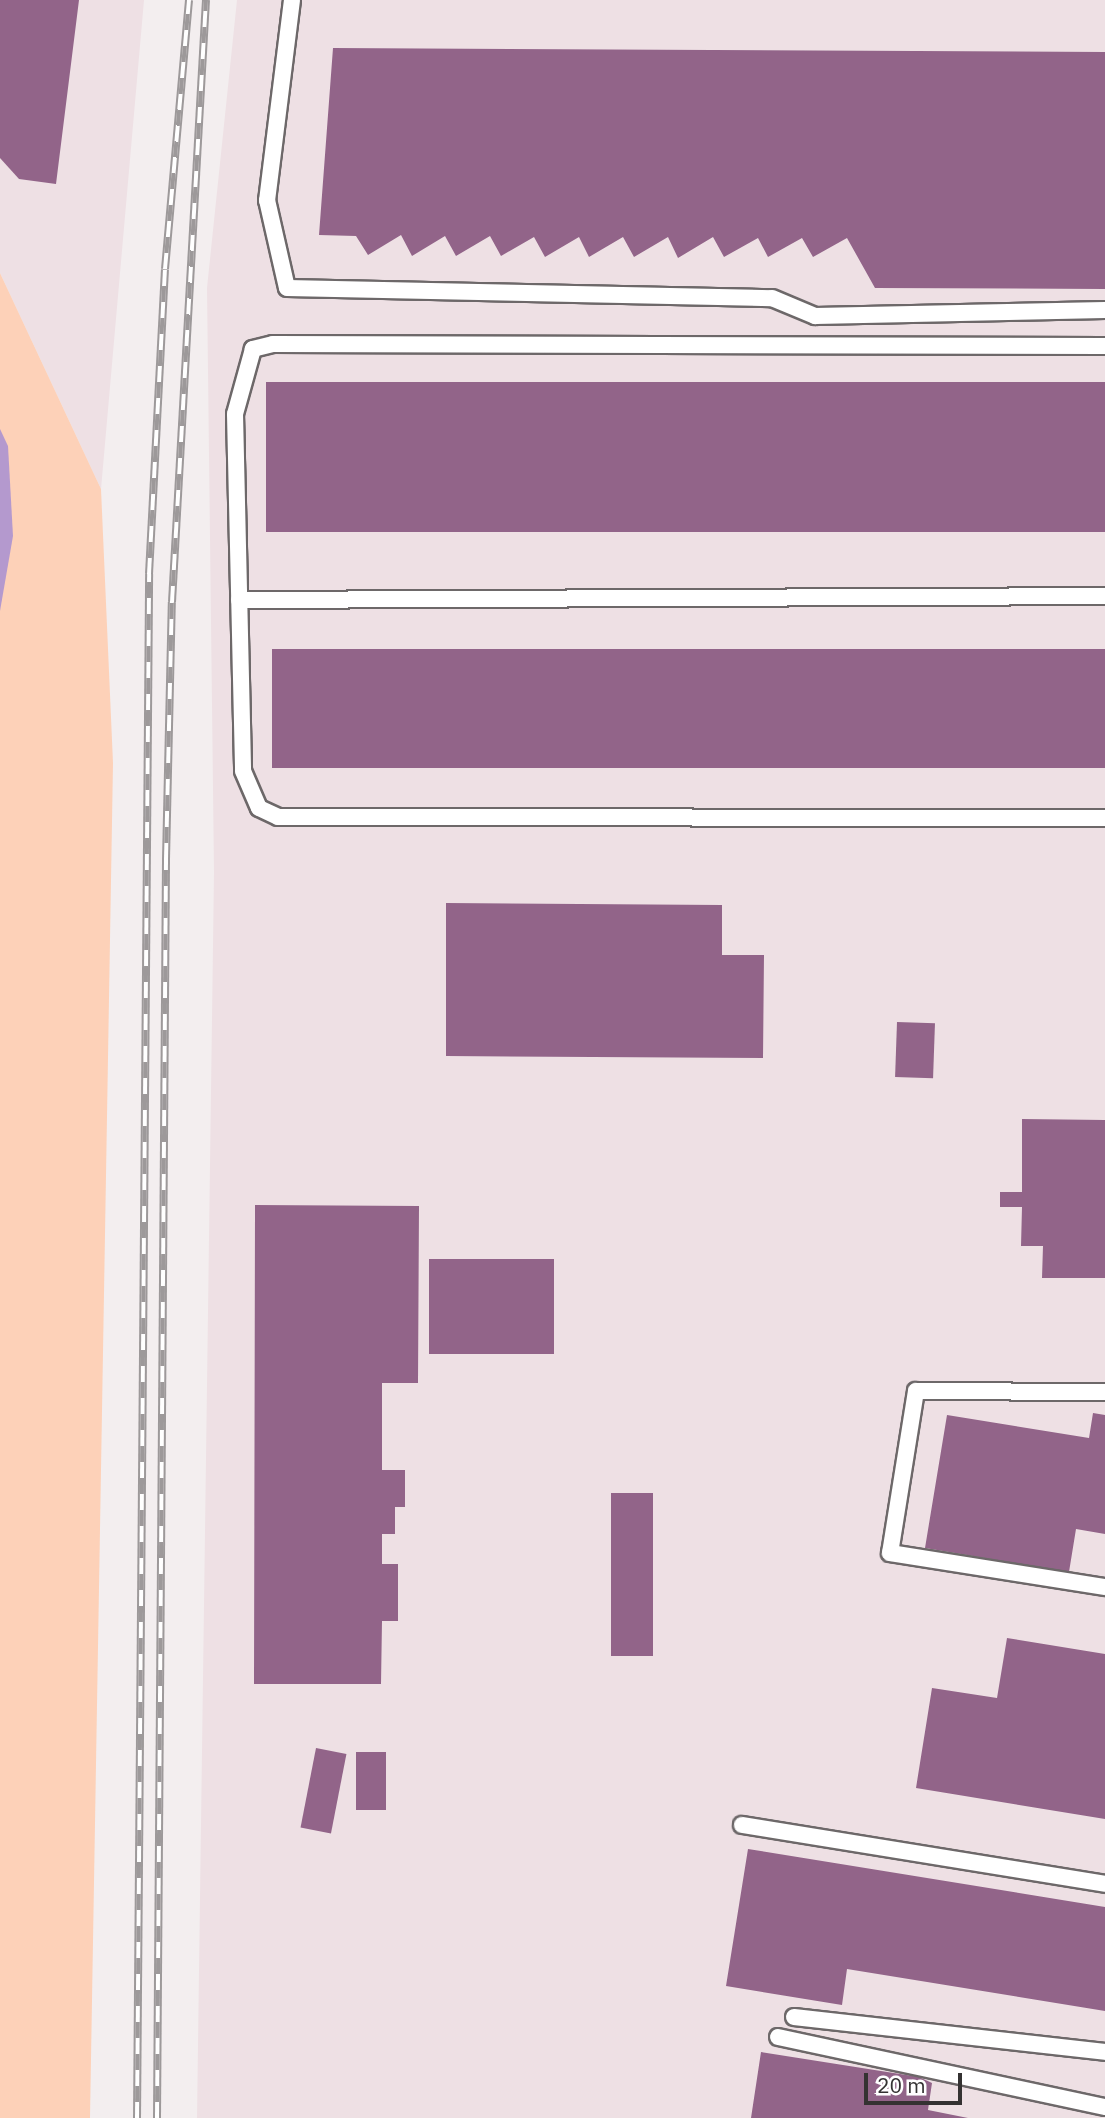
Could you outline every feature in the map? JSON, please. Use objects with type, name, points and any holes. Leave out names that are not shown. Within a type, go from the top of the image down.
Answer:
[{"type":"lane","points":[[292,0],[267,200],[287,288],[772,298],[815,316],[1105,310]]},
{"type":"lane","points":[[1105,346],[459,340],[253,349],[235,414],[243,771],[259,807],[278,817],[1105,818]]},
{"type":"lane","points":[[239,600],[1105,596]]},
{"type":"lane","points":[[1105,1392],[916,1391],[890,1553],[1105,1587]]},
{"type":"lane","points":[[742,1825],[1105,1884]]},
{"type":"lane","points":[[794,2017],[1105,2052]]},
{"type":"lane","points":[[778,2037],[1105,2107]]},
{"type":"shaded area","points":[[0,0],[144,0],[101,489],[0,273]]},
{"type":"shaded area","points":[[237,0],[1105,0],[1105,2118],[197,2118],[214,872],[207,288]]},
{"type":"shaded area","points":[[0,273],[101,489],[113,763],[90,2118],[0,2118]]},
{"type":"shaded area","points":[[0,429],[8,446],[13,536],[0,611]]},
{"type":"building","points":[[0,0],[79,0],[56,184],[19,179],[0,158]]},
{"type":"building","points":[[333,48],[1105,52],[1105,289],[875,288],[847,238],[813,257],[802,238],[768,257],[758,238],[724,257],[713,237],[678,258],[668,237],[634,257],[623,237],[589,257],[579,237],[545,257],[534,237],[501,256],[490,236],[456,256],[445,236],[412,256],[401,235],[368,255],[356,236],[319,235]]},
{"type":"building","points":[[266,382],[1105,382],[1105,532],[266,532]]},
{"type":"building","points":[[272,649],[1105,649],[1105,768],[272,768]]},
{"type":"building","points":[[446,903],[722,905],[722,955],[764,955],[763,1058],[446,1056]]},
{"type":"building","points":[[897,1022],[935,1023],[933,1078],[895,1077]]},
{"type":"building","points":[[1022,1119],[1105,1120],[1105,1278],[1042,1278],[1043,1246],[1021,1246],[1022,1207],[1000,1207],[1000,1192],[1022,1192]]},
{"type":"building","points":[[255,1205],[419,1206],[418,1383],[382,1383],[382,1470],[405,1470],[405,1507],[395,1507],[395,1534],[382,1534],[382,1564],[398,1564],[398,1621],[382,1621],[381,1684],[254,1684]]},
{"type":"building","points":[[429,1259],[554,1259],[554,1354],[429,1354]]},
{"type":"building","points":[[1093,1413],[1105,1415],[1105,1534],[1076,1529],[1069,1572],[925,1548],[947,1415],[1089,1438]]},
{"type":"building","points":[[611,1493],[653,1493],[653,1656],[611,1656]]},
{"type":"building","points":[[1007,1638],[1105,1654],[1105,1819],[916,1788],[932,1688],[997,1698]]},
{"type":"building","points":[[316,1748],[346,1754],[331,1833],[301,1828]]},
{"type":"building","points":[[356,1752],[386,1752],[386,1810],[356,1810]]},
{"type":"building","points":[[748,1849],[1105,1907],[1105,2011],[847,1969],[842,2005],[726,1986]]},
{"type":"building","points":[[761,2052],[919,2077],[932,2083],[928,2110],[968,2118],[751,2118]]},
{"type":"railway","points":[[137,2118],[149,574],[165,269],[189,0]]},
{"type":"railway","points":[[157,2118],[166,859],[172,602],[206,0]]}]
